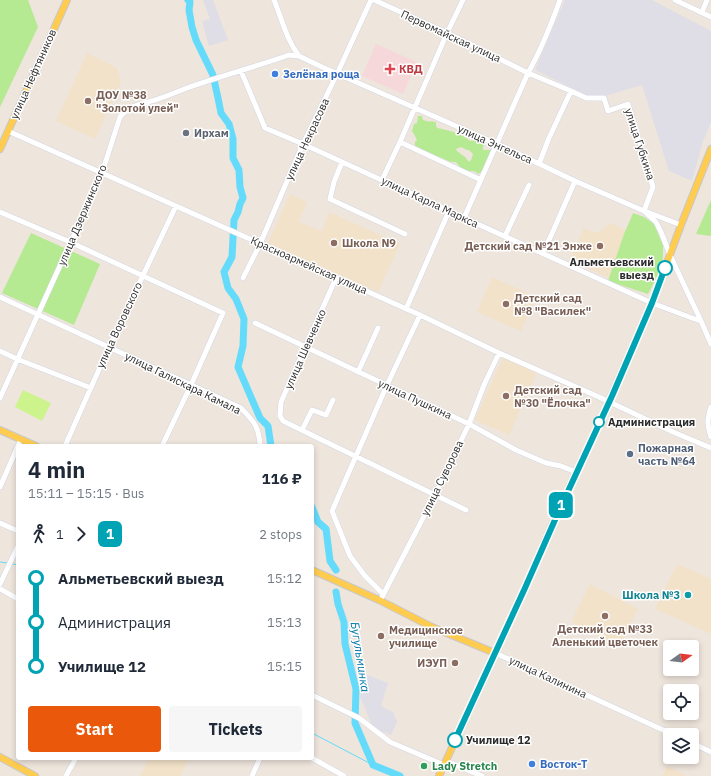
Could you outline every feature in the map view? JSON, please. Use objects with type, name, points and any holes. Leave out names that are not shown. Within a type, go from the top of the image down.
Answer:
[{"type":"main road","name":"улица Нефтяников","points":[[0,149],[67,0]]},
{"type":"main road","points":[[440,776],[652,303],[711,149]]},
{"type":"main road","points":[[0,430],[32,444]]},
{"type":"main road","name":"улица Калинина","points":[[314,571],[379,600],[432,627],[495,653]]},
{"type":"main road","points":[[0,757],[35,776]]},
{"type":"street","points":[[274,0],[287,35],[299,56]]},
{"type":"street","name":"Первомайская улица","points":[[372,0],[447,33],[528,73]]},
{"type":"street","name":"улица Некрасова","points":[[243,278],[260,244],[303,144],[372,0]]},
{"type":"street","points":[[382,180],[463,0]]},
{"type":"street","points":[[464,218],[552,22],[560,0]]},
{"type":"street","points":[[675,0],[702,12],[711,18]]},
{"type":"street","points":[[702,12],[707,0]]},
{"type":"street","name":"улица Дзержинского","points":[[0,398],[102,173],[120,117],[127,109],[187,88],[289,56],[299,56]]},
{"type":"street","name":"улица Энгельса","points":[[299,56],[644,211],[656,222],[701,321]]},
{"type":"street","name":"улица Карла Маркса","points":[[241,70],[265,128],[652,303]]},
{"type":"street","name":"улица Губкина","points":[[528,73],[586,98],[604,98],[608,111],[628,104],[654,187],[644,211]]},
{"type":"street","points":[[539,164],[549,138],[571,91]]},
{"type":"street","name":"Красноармейская улица","points":[[8,131],[420,315],[498,353],[711,448]]},
{"type":"street","points":[[400,142],[481,180]]},
{"type":"street","points":[[342,162],[334,182],[330,198],[405,234]]},
{"type":"street","points":[[542,253],[575,181]]},
{"type":"street","points":[[505,236],[529,186]]},
{"type":"street","name":"улица Воровского","points":[[67,444],[142,275],[176,206]]},
{"type":"street","points":[[406,309],[448,211]]},
{"type":"street","points":[[644,211],[681,225]]},
{"type":"street","points":[[0,212],[70,242],[223,312],[163,444]]},
{"type":"street","name":"улица Шевченко","points":[[302,430],[283,421],[280,416],[281,402],[336,278]]},
{"type":"street","name":"улица Галискара Камала","points":[[0,297],[241,408],[254,422],[259,434],[260,444]]},
{"type":"street","points":[[652,303],[701,321],[711,344]]},
{"type":"street","points":[[383,594],[365,576],[350,556],[332,511],[387,385],[420,315]]},
{"type":"street","name":"улица Пушкина","points":[[255,323],[469,424],[516,450],[546,463],[561,466],[576,472]]},
{"type":"street","points":[[358,372],[378,328]]},
{"type":"street","points":[[0,351],[91,388]]},
{"type":"street","name":"улица Суворова","points":[[379,600],[435,495],[469,424],[498,353]]},
{"type":"street","points":[[334,400],[326,415],[312,410],[302,430],[466,510]]},
{"type":"street","points":[[711,407],[708,417],[708,429],[711,437]]},
{"type":"street","points":[[19,444],[21,439]]},
{"type":"street","points":[[0,487],[16,450]]},
{"type":"street","points":[[0,523],[16,530]]},
{"type":"street","points":[[0,584],[16,550]]},
{"type":"street","points":[[0,589],[16,598]]},
{"type":"street","name":"улица Калинина","points":[[495,653],[663,730]]},
{"type":"street","points":[[314,697],[359,718],[390,742],[482,776]]},
{"type":"street","points":[[699,746],[711,752]]},
{"type":"street","points":[[314,759],[344,776]]},
{"type":"street","points":[[66,776],[75,760]]},
{"type":"street","points":[[252,776],[259,760]]},
{"type":"shaded area","points":[[203,0],[213,0],[228,40],[209,46],[202,21],[210,19]]},
{"type":"shaded area","points":[[565,0],[652,0],[711,31],[711,122],[703,141],[692,181],[669,171],[642,85],[608,95],[587,95],[535,70]]},
{"type":"shaded area","name":"КВД","points":[[376,44],[417,62],[403,94],[362,76]]},
{"type":"shaded area","name":"ДОУ №38 \"Золотой улей\"","points":[[87,53],[117,68],[121,82],[95,139],[56,121]]},
{"type":"shaded area","name":"Школа N9","points":[[290,194],[307,202],[299,222],[322,231],[329,212],[400,244],[378,292],[268,243]]},
{"type":"shaded area","name":"Детский сад №21 Энже","points":[[611,223],[631,233],[611,279],[570,260],[584,228],[597,233]]},
{"type":"shaded area","name":"Детский сад №8 \"Василек\"","points":[[492,277],[536,297],[521,331],[477,312]]},
{"type":"shaded area","name":"Детский сад №30 \"Ёлочка\"","points":[[503,357],[537,372],[509,435],[475,420]]},
{"type":"shaded area","points":[[677,564],[711,579],[711,634],[655,609]]},
{"type":"shaded area","name":"Детский сад №33 Аленький цветочек","points":[[590,584],[638,609],[619,647],[571,622]]},
{"type":"shaded area","points":[[367,675],[388,683],[381,706],[393,712],[397,722],[391,735],[373,728],[360,696]]},
{"type":"shaded area","points":[[148,760],[188,760],[180,776],[140,776]]},
{"type":"shaded area","points":[[667,766],[687,776],[663,776]]},
{"type":"green space","points":[[0,0],[28,0],[38,27],[0,107]]},
{"type":"green space","points":[[418,116],[422,116],[423,120],[436,122],[437,128],[459,134],[470,141],[474,140],[485,144],[483,150],[494,150],[485,163],[485,169],[478,174],[474,171],[467,171],[460,167],[456,162],[451,162],[415,147],[415,142],[417,140],[412,131],[414,124],[417,123]],"holes":[[[461,147],[473,154],[469,162],[456,149]]]},
{"type":"green space","points":[[711,200],[711,236],[696,234]]},
{"type":"green space","points":[[633,213],[644,217],[654,224],[663,245],[663,258],[658,275],[648,294],[608,281],[624,234]]},
{"type":"green space","points":[[31,233],[100,264],[74,325],[2,293]]},
{"type":"green space","points":[[23,390],[51,403],[42,421],[15,407]]},
{"type":"waterway","name":"Бугульминка","points":[[188,0],[190,2],[189,10],[192,27],[196,40],[213,75],[221,113],[229,124],[233,139],[233,158],[239,170],[240,187],[243,198],[234,220],[232,257],[224,272],[228,288],[236,299],[244,319],[243,346],[238,367],[260,418],[268,426],[271,444]]},
{"type":"waterway","name":"Бугульминка","points":[[314,512],[318,522],[326,529],[330,561],[336,570]]},
{"type":"waterway","points":[[0,562],[8,563]]},
{"type":"waterway","name":"Бугульминка","points":[[336,592],[344,622],[345,644],[356,689],[355,723],[373,765],[400,776]]},
{"type":"waterway","points":[[314,734],[373,765]]},
{"type":"bus line","name":"1","points":[[455,740],[525,588],[608,401],[612,396],[652,303],[665,268]]},
{"type":"place","name":"КВД","points":[[390,69]]},
{"type":"place","name":"Зелёная роща","points":[[275,74]]},
{"type":"place","name":"ДОУ №38 \"Золотой улей\"","points":[[88,101]]},
{"type":"place","name":"Ирхам","points":[[186,133]]},
{"type":"place","name":"Школа N9","points":[[334,243]]},
{"type":"place","name":"Детский сад №21 Энже","points":[[600,246]]},
{"type":"place","name":"Альметьевский выезд","points":[[665,268]]},
{"type":"place","name":"Детский сад №8 \"Василек\"","points":[[506,304]]},
{"type":"place","name":"Детский сад №30 \"Ёлочка\"","points":[[506,396]]},
{"type":"place","name":"Администрация","points":[[599,422]]},
{"type":"place","name":"Пожарная часть №64","points":[[630,454]]},
{"type":"place","name":"Школа №3","points":[[688,595]]},
{"type":"place","name":"Детский сад №33 Аленький цветочек","points":[[605,616]]},
{"type":"place","name":"Медицинское училище","points":[[381,636]]},
{"type":"place","name":"ИЭУП","points":[[455,663]]},
{"type":"place","name":"Училище 12","points":[[455,740]]},
{"type":"place","name":"Восток-Т","points":[[532,764]]},
{"type":"place","name":"Lady Stretch","points":[[424,766]]}]
